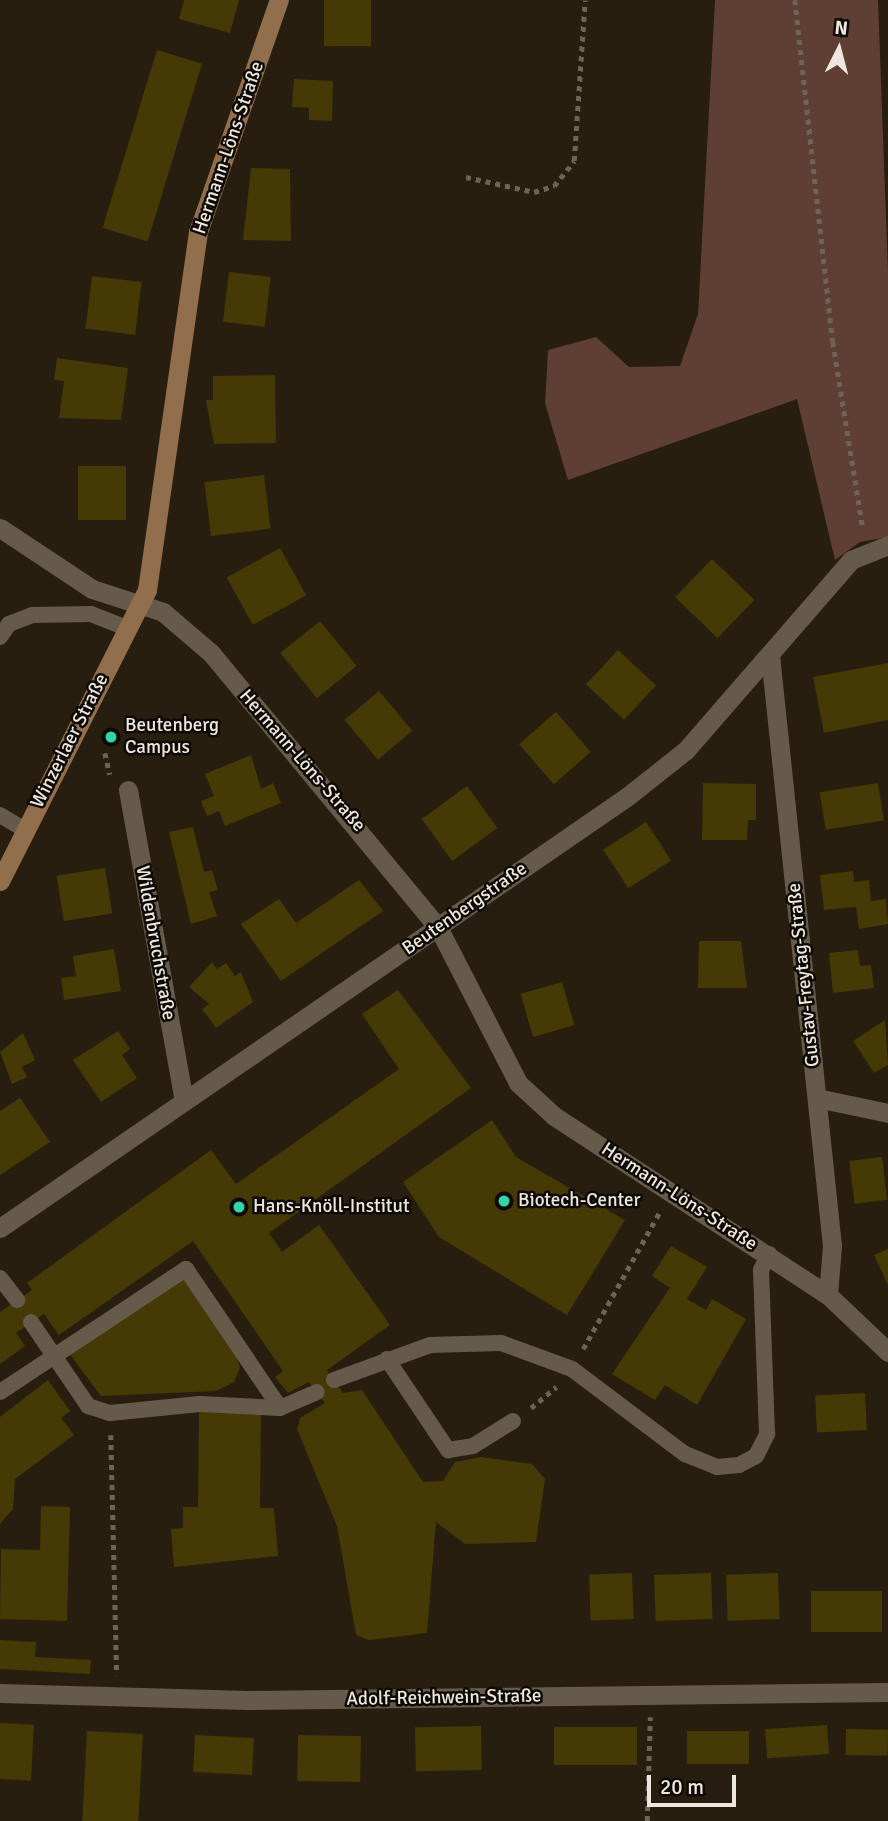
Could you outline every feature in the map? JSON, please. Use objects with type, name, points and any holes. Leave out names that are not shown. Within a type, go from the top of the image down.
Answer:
[{"type":"main road","name":"Hermann-Löns-Straße","points":[[141,602],[155,555],[198,232],[279,0]]},
{"type":"main road","name":"Winzerlaer Straße","points":[[0,881],[141,602]]},
{"type":"street","points":[[0,528],[93,589],[141,602]]},
{"type":"street","name":"Beutenbergstraße","points":[[0,1228],[183,1096],[439,929],[686,750],[841,570],[866,552],[888,545]]},
{"type":"street","name":"Hermann-Löns-Straße","points":[[141,602],[187,629],[211,653],[439,929],[518,1083],[554,1116],[828,1295],[888,1352]]},
{"type":"street","name":"Gustav-Freytag-Straße","points":[[770,655],[832,1246],[828,1295]]},
{"type":"street","name":"Wildenbruchstraße","points":[[128,790],[183,1096]]},
{"type":"street","points":[[817,1098],[888,1113]]},
{"type":"street","name":"Adolf-Reichwein-Straße","points":[[0,1693],[116,1697],[650,1698],[888,1692]]},
{"type":"lane","points":[[0,637],[17,620],[44,615],[91,614],[129,629]]},
{"type":"lane","points":[[0,815],[25,830]]},
{"type":"lane","points":[[334,1380],[430,1345],[501,1343],[572,1369],[685,1454],[717,1467],[756,1456],[767,1434],[761,1270],[769,1255]]},
{"type":"lane","points":[[0,1392],[50,1353],[186,1269],[280,1408]]},
{"type":"lane","points":[[0,1278],[16,1300]]},
{"type":"lane","points":[[31,1322],[88,1406],[110,1413],[200,1404],[280,1408],[317,1392]]},
{"type":"lane","points":[[387,1359],[448,1450],[473,1446],[513,1421]]},
{"type":"path","points":[[466,177],[534,192],[554,186],[574,161],[585,0]]},
{"type":"path","points":[[795,0],[833,342],[866,552]]},
{"type":"path","points":[[104,753],[108,768]]},
{"type":"path","points":[[572,1369],[655,1219]]},
{"type":"path","points":[[110,1413],[116,1697]]},
{"type":"path","points":[[647,1821],[650,1698]]},
{"type":"shaded area","points":[[715,0],[878,0],[888,272],[888,537],[860,542],[835,560],[797,399],[568,480],[545,403],[548,350],[596,337],[629,367],[680,366],[698,314]]},
{"type":"building","points":[[184,0],[239,0],[230,33],[179,19]]},
{"type":"building","points":[[324,0],[371,0],[371,46],[324,46]]},
{"type":"building","points":[[157,50],[202,64],[148,242],[103,228]]},
{"type":"building","points":[[294,79],[333,81],[332,121],[309,120],[309,108],[292,107]]},
{"type":"building","points":[[251,168],[290,169],[291,241],[243,240]]},
{"type":"building","points":[[229,272],[271,277],[265,327],[223,322]]},
{"type":"building","points":[[92,276],[142,282],[135,335],[86,329]]},
{"type":"building","points":[[57,358],[128,368],[121,420],[59,418],[64,381],[54,380]]},
{"type":"building","points":[[275,375],[276,443],[214,444],[206,400],[213,400],[213,376]]},
{"type":"building","points":[[78,466],[126,466],[126,520],[78,520]]},
{"type":"building","points":[[264,475],[271,529],[211,536],[204,482]]},
{"type":"building","points":[[280,548],[306,595],[253,625],[227,578]]},
{"type":"building","points":[[712,559],[754,600],[718,638],[675,597]]},
{"type":"building","points":[[320,621],[357,666],[317,698],[280,653]]},
{"type":"building","points":[[618,650],[656,685],[624,720],[586,684]]},
{"type":"building","points":[[888,663],[888,720],[824,733],[813,677]]},
{"type":"building","points":[[379,691],[412,731],[378,760],[345,720]]},
{"type":"building","points":[[556,712],[591,752],[554,784],[519,744]]},
{"type":"building","points":[[251,755],[261,789],[273,783],[281,803],[225,826],[219,811],[207,816],[201,801],[214,796],[205,774]]},
{"type":"building","points":[[703,783],[756,784],[756,820],[748,820],[747,840],[702,840]]},
{"type":"building","points":[[878,783],[884,821],[826,830],[820,792]]},
{"type":"building","points":[[467,786],[498,828],[452,861],[422,819]]},
{"type":"building","points":[[646,822],[671,861],[628,888],[603,850]]},
{"type":"building","points":[[193,827],[204,872],[212,870],[218,890],[209,892],[217,916],[191,924],[169,832]]},
{"type":"building","points":[[105,868],[112,913],[64,921],[57,876]]},
{"type":"building","points":[[853,871],[854,882],[869,880],[871,901],[886,899],[888,924],[859,929],[856,907],[824,910],[820,875]]},
{"type":"building","points":[[359,880],[383,911],[281,981],[241,924],[279,899],[296,923]]},
{"type":"building","points":[[699,941],[741,941],[747,988],[698,988]]},
{"type":"building","points":[[114,949],[121,991],[64,1000],[61,978],[76,976],[73,956]]},
{"type":"building","points":[[858,950],[860,966],[871,965],[874,988],[833,993],[829,953]]},
{"type":"building","points":[[212,962],[217,969],[226,963],[235,976],[241,972],[253,1002],[216,1028],[202,1009],[209,1004],[189,987]]},
{"type":"building","points":[[562,982],[574,1025],[533,1037],[521,994]]},
{"type":"building","points":[[398,990],[471,1088],[269,1233],[282,1252],[319,1225],[390,1325],[327,1370],[343,1393],[362,1390],[423,1482],[443,1481],[455,1462],[481,1457],[532,1464],[545,1479],[536,1542],[465,1544],[436,1522],[427,1633],[369,1640],[356,1635],[337,1526],[297,1429],[300,1418],[325,1403],[309,1382],[288,1393],[275,1377],[283,1371],[193,1241],[59,1335],[44,1314],[16,1333],[25,1346],[0,1364],[0,1312],[32,1290],[27,1283],[211,1150],[236,1184],[399,1069],[362,1014]]},
{"type":"building","points":[[885,1020],[888,1065],[874,1073],[853,1041]]},
{"type":"building","points":[[118,1031],[130,1049],[122,1055],[137,1078],[101,1102],[73,1060]]},
{"type":"building","points":[[23,1033],[35,1060],[22,1067],[27,1077],[12,1084],[0,1052]]},
{"type":"building","points":[[20,1098],[50,1142],[0,1175],[0,1111]]},
{"type":"building","name":"Biotech-Center","points":[[492,1120],[516,1157],[625,1220],[567,1315],[439,1237],[403,1182]]},
{"type":"building","points":[[882,1157],[887,1200],[854,1204],[849,1161]]},
{"type":"building","points":[[671,1246],[707,1267],[687,1299],[706,1310],[712,1299],[746,1319],[697,1405],[665,1385],[655,1400],[612,1374],[670,1288],[652,1276]]},
{"type":"building","points":[[888,1249],[888,1285],[874,1255]]},
{"type":"building","points":[[183,1274],[233,1343],[240,1368],[234,1382],[216,1391],[101,1396],[69,1353]]},
{"type":"building","points":[[48,1380],[70,1411],[61,1418],[74,1435],[15,1479],[13,1509],[0,1524],[0,1417]]},
{"type":"building","points":[[865,1393],[867,1430],[817,1433],[815,1396]]},
{"type":"building","points":[[199,1410],[261,1410],[260,1508],[274,1508],[278,1556],[174,1567],[171,1529],[183,1528],[183,1507],[198,1507]]},
{"type":"building","points":[[41,1506],[70,1507],[67,1621],[0,1619],[1,1549],[40,1550]]},
{"type":"building","points":[[632,1573],[634,1619],[591,1620],[589,1575]]},
{"type":"building","points":[[711,1573],[713,1619],[656,1621],[654,1575]]},
{"type":"building","points":[[778,1573],[780,1619],[728,1621],[726,1575]]},
{"type":"building","points":[[811,1591],[882,1591],[882,1632],[811,1632]]},
{"type":"building","points":[[0,1640],[36,1642],[35,1657],[91,1660],[90,1674],[0,1669]]},
{"type":"building","points":[[0,1723],[34,1725],[31,1781],[0,1779]]},
{"type":"building","points":[[827,1725],[829,1754],[767,1758],[765,1729]]},
{"type":"building","points":[[481,1726],[482,1770],[416,1771],[415,1727]]},
{"type":"building","points":[[554,1727],[637,1727],[637,1765],[554,1765]]},
{"type":"building","points":[[846,1729],[888,1730],[888,1756],[846,1755]]},
{"type":"building","points":[[87,1731],[143,1734],[138,1821],[82,1821]]},
{"type":"building","points":[[687,1731],[749,1731],[749,1764],[687,1764]]},
{"type":"building","points":[[195,1735],[254,1738],[252,1775],[193,1772]]},
{"type":"building","points":[[298,1735],[361,1736],[360,1782],[297,1781]]},
{"type":"place","name":"Beutenberg Campus","points":[[111,737]]},
{"type":"place","name":"Biotech-Center","points":[[504,1201]]},
{"type":"place","name":"Hans-Knöll-Institut","points":[[239,1207]]}]
